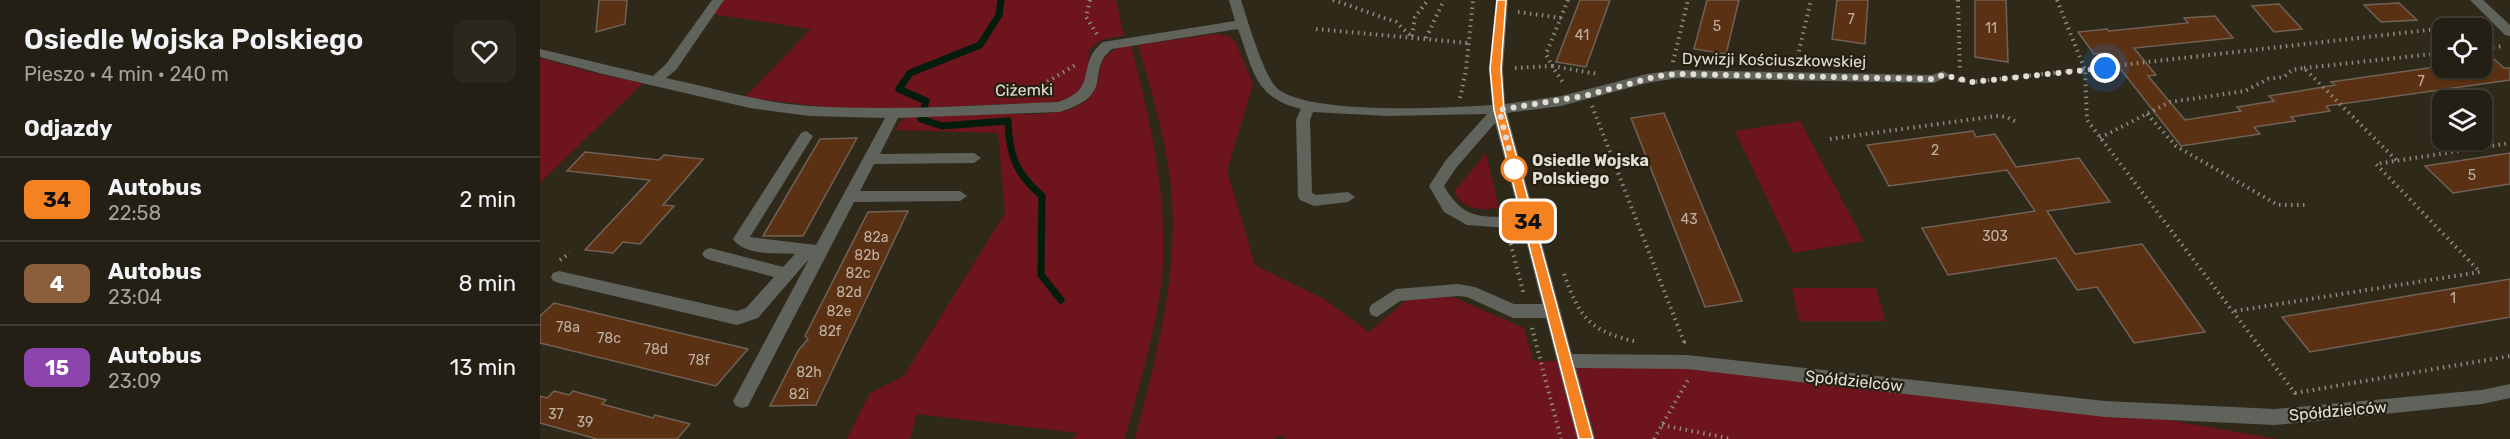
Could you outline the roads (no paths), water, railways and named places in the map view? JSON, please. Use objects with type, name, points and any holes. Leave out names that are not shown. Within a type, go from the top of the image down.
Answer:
[{"type":"street","points":[[656,80],[670,67],[718,0]]},
{"type":"street","points":[[1235,0],[1242,24],[1267,86],[1274,94],[1309,106],[1358,111],[1499,110]]},
{"type":"street","points":[[1502,0],[1496,69],[1499,110],[1586,439]]},
{"type":"street","points":[[2476,0],[2510,32]]},
{"type":"street","name":"Ciżemki","points":[[540,53],[603,70],[772,107],[850,114],[1059,107],[1076,101],[1092,87],[1103,48],[1242,24]]},
{"type":"street","name":"Dywizji Kościuszkowskiej","points":[[1499,110],[1584,96],[1658,76],[1677,74],[1934,79],[1943,75]]},
{"type":"street","points":[[1309,106],[1303,120],[1305,196],[1314,201],[1348,197]]},
{"type":"street","points":[[1499,110],[1451,164],[1437,186],[1449,208],[1472,221],[1528,222]]},
{"type":"street","points":[[742,401],[815,250],[851,197],[894,113]]},
{"type":"street","points":[[806,136],[741,239],[753,245],[815,250]]},
{"type":"street","points":[[871,159],[974,158]]},
{"type":"street","points":[[851,197],[960,196]]},
{"type":"street","points":[[559,277],[737,318],[752,313],[786,274],[815,250]]},
{"type":"street","points":[[710,254],[786,274]]},
{"type":"street","points":[[1377,310],[1396,295],[1458,290],[1469,291],[1513,310],[1551,311]]},
{"type":"street","name":"Spółdzielców","points":[[1566,361],[1688,362],[2105,409],[2275,417],[2482,397],[2510,391]]},
{"type":"waterway","points":[[1001,0],[999,15],[980,45],[910,73],[899,89],[926,101],[921,119],[942,126],[1008,121],[1012,154],[1020,172],[1042,196],[1041,275],[1061,300]]},
{"type":"place","name":"Osiedle Wojska Polskiego","points":[[1514,169]]}]
